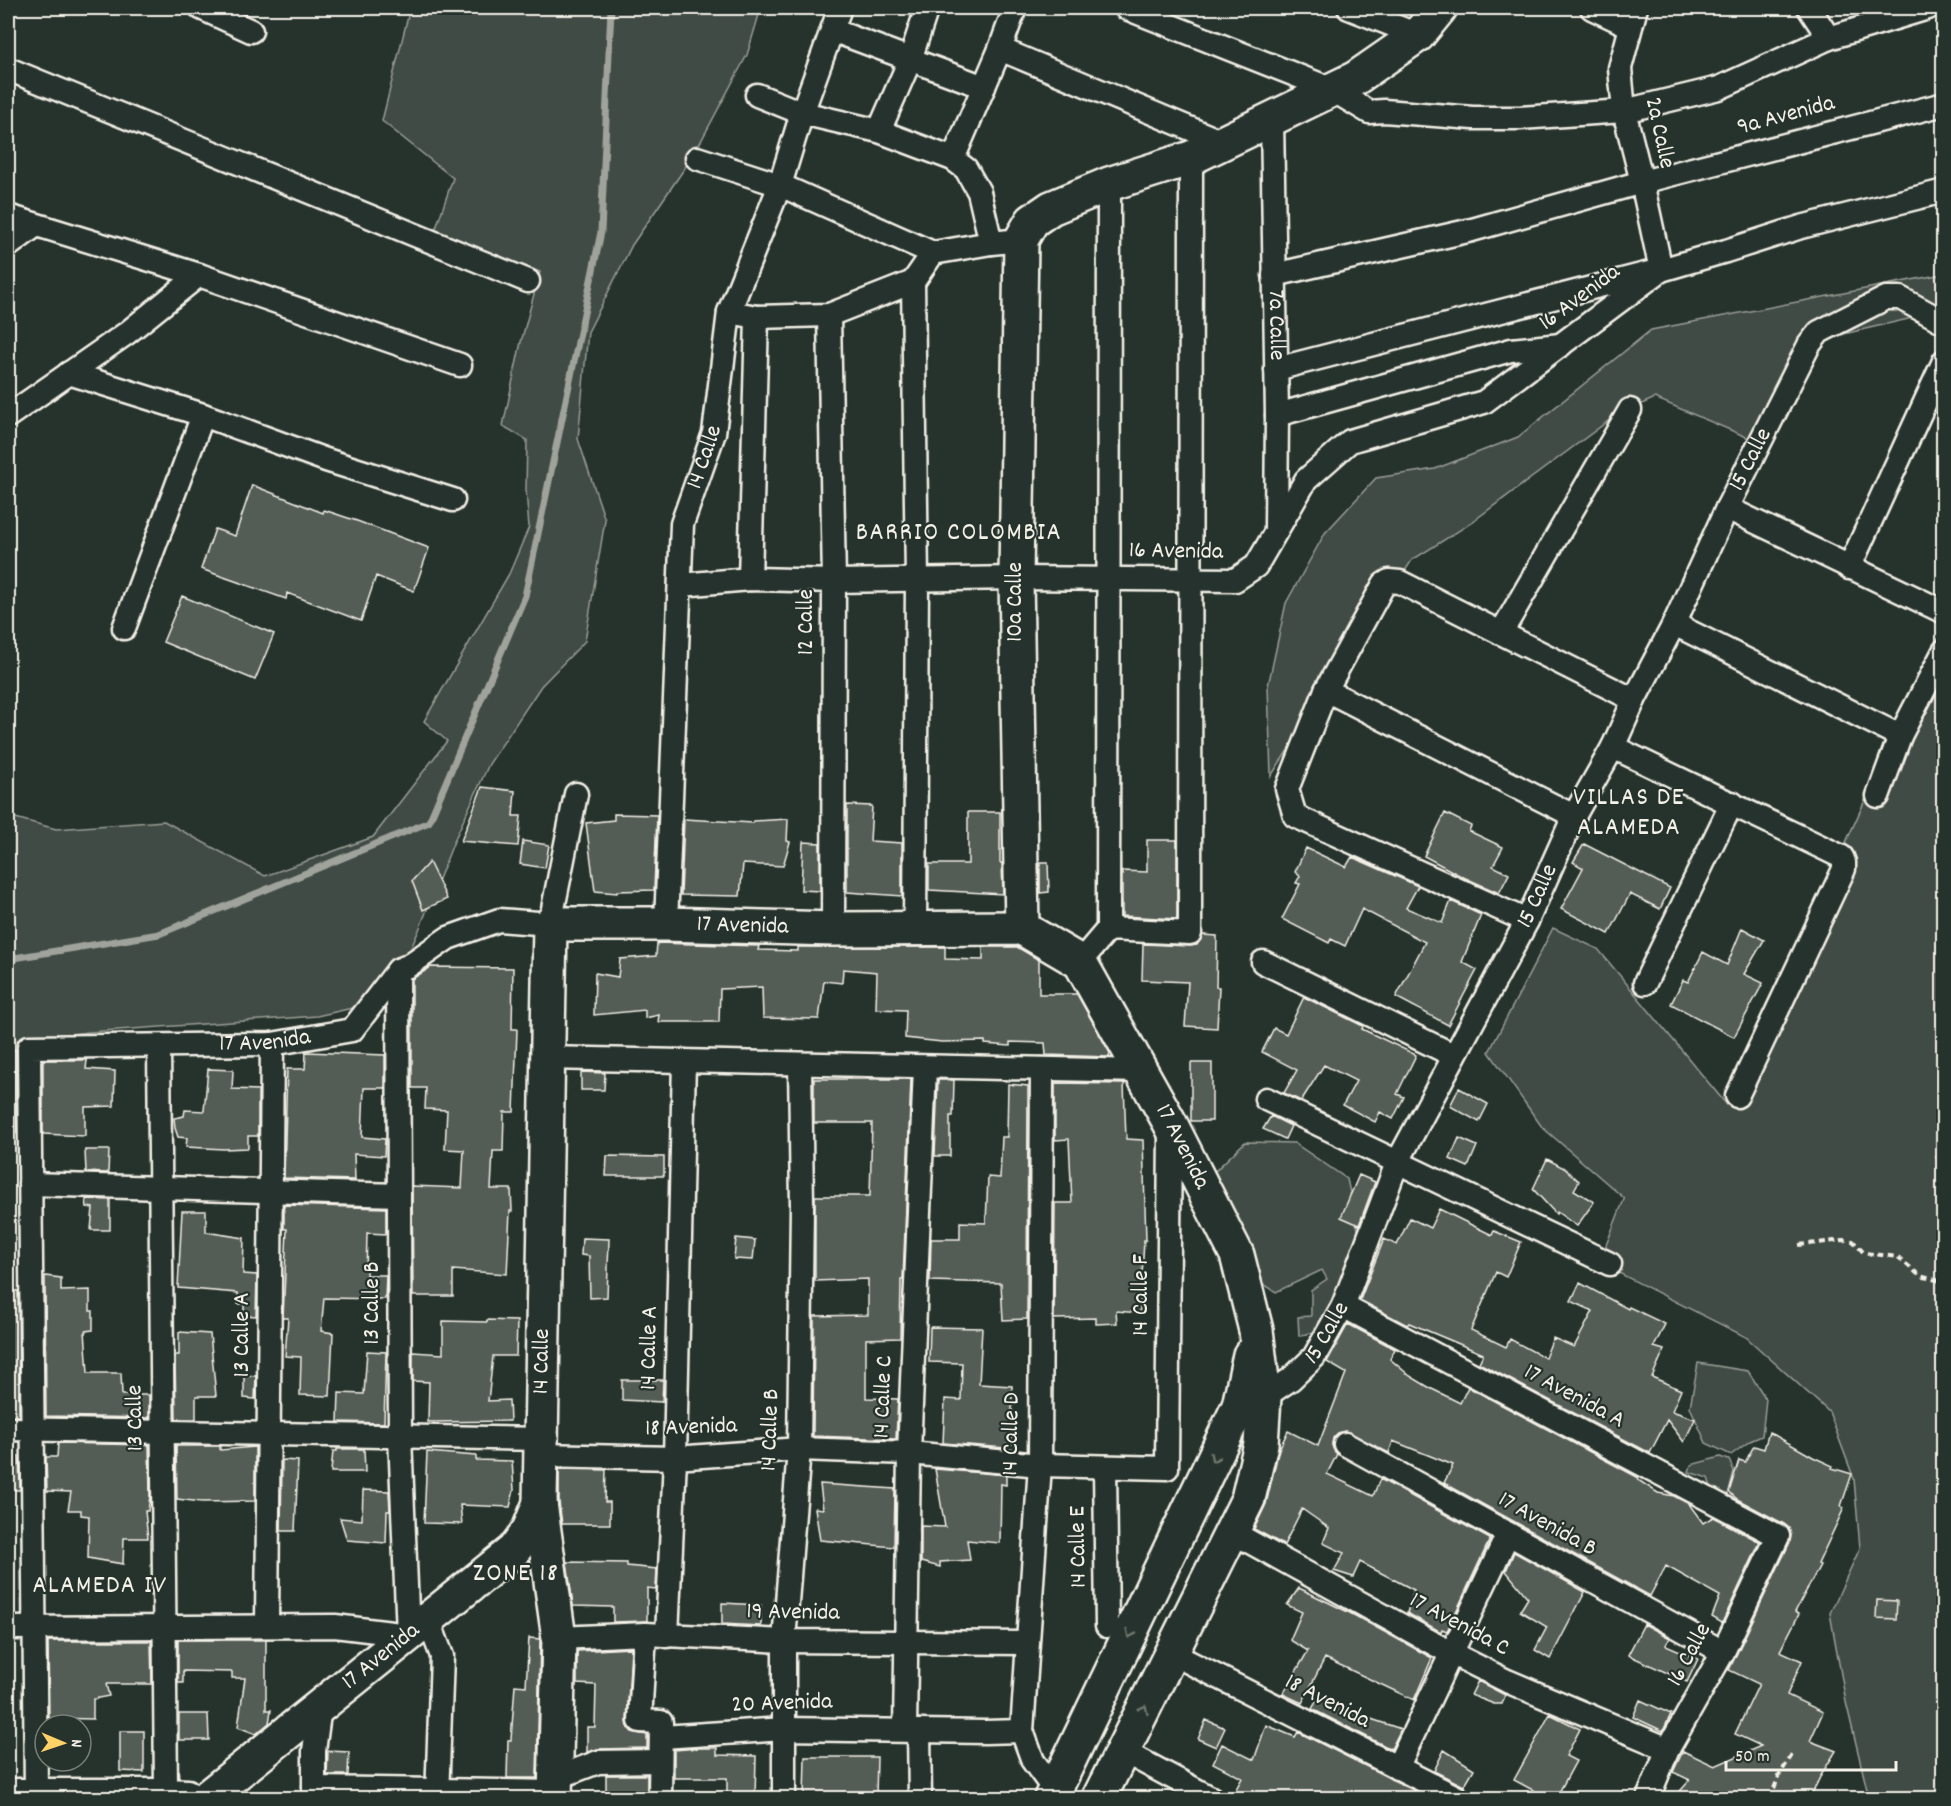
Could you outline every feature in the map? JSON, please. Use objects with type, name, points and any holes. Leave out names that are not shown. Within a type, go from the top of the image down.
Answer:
[{"type":"street","points":[[201,8],[251,31]]},
{"type":"street","name":"14 Calle","points":[[666,924],[682,524],[714,433],[729,312],[780,185],[802,113],[840,8]]},
{"type":"street","points":[[879,131],[910,60],[927,8]]},
{"type":"street","points":[[953,159],[1015,8]]},
{"type":"street","points":[[1126,8],[1331,89],[1369,112],[1384,111],[1473,118],[1520,118],[1624,111],[1719,88],[1829,38],[1928,8]]},
{"type":"street","points":[[1349,8],[1418,35]]},
{"type":"street","points":[[697,158],[780,185],[933,253],[1006,241],[1051,208],[1109,184],[1191,158],[1356,78],[1418,35],[1440,8]]},
{"type":"street","points":[[1592,8],[1633,17]]},
{"type":"street","points":[[1809,8],[1829,38]]},
{"type":"street","name":"2a Calle","points":[[1633,17],[1620,68],[1624,111],[1661,270]]},
{"type":"street","points":[[832,30],[984,87]]},
{"type":"street","points":[[1000,49],[1222,142]]},
{"type":"street","points":[[8,69],[528,281]]},
{"type":"street","points":[[757,95],[802,113],[879,131],[953,159],[966,169],[1006,241]]},
{"type":"street","name":"9a Avenida","points":[[1274,275],[1472,231],[1642,182],[1944,104]]},
{"type":"street","name":"7a Calle","points":[[1272,119],[1278,415],[1276,529]]},
{"type":"street","points":[[1108,929],[1190,933],[1191,158]]},
{"type":"street","points":[[1022,928],[1080,962],[1108,929],[1109,184]]},
{"type":"street","points":[[1276,369],[1661,270],[1801,227],[1944,191]]},
{"type":"street","points":[[8,216],[199,275],[460,365]]},
{"type":"street","points":[[8,246],[35,226]]},
{"type":"street","name":"10a Calle","points":[[1006,241],[1016,578],[1022,928]]},
{"type":"street","points":[[729,312],[756,317],[828,315],[913,282],[933,253]]},
{"type":"street","name":"16 Avenida","points":[[681,585],[750,579],[834,581],[1016,578],[1235,580],[1256,566],[1306,480],[1350,441],[1484,402],[1661,270]]},
{"type":"street","points":[[8,416],[128,333],[199,275]]},
{"type":"street","points":[[913,282],[917,580],[915,929]]},
{"type":"street","name":"15 Calle","points":[[1251,1401],[1291,1379],[1314,1357],[1343,1306],[1397,1163],[1527,921],[1574,816],[1613,747],[1634,700],[1674,624],[1727,508],[1809,345],[1819,332],[1886,298],[1900,298],[1944,322]]},
{"type":"street","name":"12 Calle","points":[[828,315],[834,581],[832,929]]},
{"type":"street","points":[[750,579],[756,317]]},
{"type":"street","points":[[1278,415],[1511,350],[1562,345]]},
{"type":"street","points":[[1849,568],[1944,361]]},
{"type":"street","points":[[69,373],[203,415],[326,460],[453,500]]},
{"type":"street","points":[[1501,633],[1630,410]]},
{"type":"street","points":[[124,628],[203,415]]},
{"type":"street","points":[[1727,508],[1944,612]]},
{"type":"street","points":[[1527,921],[1295,816],[1287,789],[1326,690],[1384,584],[1389,581],[1400,582],[1634,700]]},
{"type":"street","points":[[1674,624],[1900,736]]},
{"type":"street","points":[[1878,796],[1900,736],[1944,651]]},
{"type":"street","points":[[1326,690],[1574,816]]},
{"type":"street","points":[[1613,747],[1842,857],[1844,862],[1844,869],[1737,1096]]},
{"type":"street","points":[[550,924],[576,794]]},
{"type":"street","points":[[1645,983],[1732,803]]},
{"type":"street","name":"17 Avenida","points":[[30,1184],[29,1047],[272,1044],[352,1030],[398,970],[408,966],[448,938],[500,920],[550,924],[666,924],[832,929],[1022,928]]},
{"type":"street","name":"14 Calle","points":[[550,924],[540,1503],[559,1638],[556,1790]]},
{"type":"street","name":"17 Avenida","points":[[1080,962],[1170,1123],[1237,1255],[1256,1330],[1251,1401]]},
{"type":"street","points":[[1263,962],[1453,1055]]},
{"type":"street","name":"13 Calle B","points":[[398,970],[400,1436],[418,1627],[442,1656],[438,1794]]},
{"type":"street","name":"13 Calle A","points":[[267,1626],[272,1044]]},
{"type":"street","name":"13 Calle","points":[[159,1046],[166,1790]]},
{"type":"street","points":[[547,1058],[1141,1071]]},
{"type":"street","name":"14 Calle A","points":[[662,1737],[661,1722],[640,1721],[656,1635],[675,1458],[684,1061]]},
{"type":"street","name":"14 Calle B","points":[[784,1798],[784,1641],[799,1449],[801,1064]]},
{"type":"street","name":"14 Calle C","points":[[920,1798],[912,1730],[907,1641],[909,1453],[925,1067]]},
{"type":"street","name":"14 Calle D","points":[[1041,1070],[1040,1466],[1022,1731],[1034,1761],[1053,1795]]},
{"type":"street","points":[[1266,1099],[1610,1264]]},
{"type":"street","name":"14 Calle F","points":[[1167,1468],[1170,1123]]},
{"type":"street","points":[[36,1791],[37,1676],[30,1184],[399,1196]]},
{"type":"street","name":"17 Avenida A","points":[[1343,1306],[1778,1536]]},
{"type":"street","points":[[1099,1798],[1248,1499],[1261,1444],[1251,1401]]},
{"type":"street","points":[[1053,1795],[1251,1401]]},
{"type":"street","name":"18 Avenida","points":[[8,1429],[400,1436],[675,1458],[799,1449],[909,1453],[1040,1466],[1167,1468]]},
{"type":"street","name":"17 Avenida B","points":[[1345,1444],[1724,1652]]},
{"type":"street","name":"14 Calle E","points":[[1105,1467],[1107,1626]]},
{"type":"street","name":"17 Avenida","points":[[207,1798],[514,1550],[529,1530],[540,1503]]},
{"type":"street","name":"17 Avenida C","points":[[1232,1532],[1451,1653],[1507,1681],[1668,1749]]},
{"type":"street","points":[[1397,1768],[1508,1534]]},
{"type":"street","name":"16 Calle","points":[[1648,1798],[1668,1749],[1724,1652],[1778,1536]]},
{"type":"street","points":[[8,1628],[418,1627]]},
{"type":"street","name":"19 Avenida","points":[[559,1638],[656,1635],[784,1641],[1027,1643]]},
{"type":"street","name":"18 Avenida","points":[[1171,1653],[1458,1798]]},
{"type":"street","points":[[320,1707],[314,1751],[314,1793],[438,1794],[556,1790],[598,1762],[660,1761]]},
{"type":"street","name":"20 Avenida","points":[[662,1737],[784,1729],[1022,1731]]},
{"type":"street","points":[[660,1798],[662,1737]]},
{"type":"street","points":[[1123,1751],[1211,1798]]},
{"type":"street","points":[[8,1790],[166,1790],[188,1791],[195,1798]]},
{"type":"path","points":[[1936,1156],[1944,1161]]},
{"type":"path","points":[[1800,1245],[1844,1240],[1853,1242],[1864,1253],[1898,1257],[1920,1276],[1944,1282]]},
{"type":"path","points":[[1770,1798],[1780,1774],[1794,1752]]},
{"type":"shaded area","points":[[410,8],[761,8],[747,55],[693,156],[632,245],[588,332],[578,439],[605,520],[585,641],[541,686],[489,764],[454,841],[388,1000],[317,1016],[89,1032],[8,1041],[8,816],[56,829],[164,821],[265,876],[373,837],[447,741],[424,721],[509,574],[529,527],[526,490],[527,440],[503,426],[521,342],[540,272],[435,231],[453,178],[382,121]]},
{"type":"shaded area","points":[[1943,274],[1943,311],[1801,344],[1756,441],[1655,398],[1615,416],[1468,525],[1412,560],[1271,776],[1268,686],[1286,603],[1325,533],[1376,478],[1435,469],[1518,437],[1651,330]]},
{"type":"shaded area","points":[[1943,628],[1943,1798],[1869,1798],[1846,1702],[1830,1613],[1860,1548],[1854,1479],[1829,1412],[1746,1337],[1599,1263],[1625,1197],[1542,1127],[1489,1052],[1553,928],[1598,949],[1727,1105]]},
{"type":"shaded area","points":[[1245,1142],[1294,1143],[1347,1179],[1359,1234],[1325,1329],[1299,1336],[1298,1317],[1311,1316],[1311,1290],[1327,1279],[1322,1270],[1276,1292],[1257,1280],[1212,1174]]},
{"type":"shaded area","points":[[1698,1363],[1748,1371],[1766,1399],[1762,1436],[1750,1441],[1731,1455],[1706,1443],[1690,1407]]},
{"type":"shaded area","points":[[1720,1457],[1729,1460],[1734,1471],[1727,1499],[1713,1493],[1708,1478],[1689,1472],[1691,1465]]},
{"type":"building","points":[[252,485],[323,513],[324,510],[429,548],[414,591],[376,576],[361,621],[287,593],[286,599],[201,569],[215,529],[235,536]]},
{"type":"building","points":[[182,596],[274,634],[255,680],[163,642]]},
{"type":"building","points":[[482,787],[515,791],[513,816],[521,816],[518,846],[461,841]]},
{"type":"building","points":[[847,805],[872,806],[870,841],[902,843],[902,896],[847,892]]},
{"type":"building","points":[[968,812],[1000,812],[1000,863],[1002,863],[1003,894],[929,890],[929,864],[968,864]]},
{"type":"building","points":[[1445,813],[1471,826],[1469,831],[1503,847],[1493,866],[1509,874],[1499,893],[1424,856]]},
{"type":"building","points":[[614,814],[657,815],[654,890],[617,891],[617,893],[595,891],[586,823],[614,820]]},
{"type":"building","points":[[684,819],[753,823],[753,821],[788,819],[787,841],[790,842],[783,866],[743,864],[740,896],[681,895]]},
{"type":"building","points":[[1147,840],[1177,840],[1177,919],[1122,916],[1122,871],[1147,872]]},
{"type":"building","points":[[523,841],[549,845],[545,868],[520,864]]},
{"type":"building","points":[[803,842],[820,843],[820,891],[801,890]]},
{"type":"building","points":[[1584,844],[1670,888],[1660,909],[1630,894],[1609,934],[1561,909],[1583,868],[1573,862]]},
{"type":"building","points":[[1306,848],[1346,867],[1352,857],[1418,886],[1406,908],[1442,923],[1451,901],[1481,915],[1462,962],[1477,970],[1448,1025],[1396,997],[1425,942],[1362,909],[1345,946],[1331,939],[1329,943],[1282,919],[1300,884],[1296,883],[1300,876],[1295,872]]},
{"type":"building","points":[[429,862],[447,899],[423,910],[412,881]]},
{"type":"building","points":[[1040,862],[1048,862],[1049,892],[1040,893]]},
{"type":"building","points":[[1742,928],[1764,940],[1744,974],[1763,983],[1734,1037],[1671,1004],[1683,980],[1688,982],[1703,952],[1727,965]]},
{"type":"building","points":[[1203,935],[1217,936],[1216,987],[1219,987],[1217,1028],[1185,1026],[1188,982],[1142,980],[1143,944],[1197,945]]},
{"type":"building","points":[[657,943],[759,946],[758,950],[798,951],[798,947],[945,947],[945,959],[983,960],[983,947],[1017,947],[1039,960],[1039,994],[1077,994],[1110,1053],[1109,1057],[1046,1055],[1045,1043],[1010,1042],[1010,1046],[985,1044],[985,1041],[942,1042],[905,1038],[906,1010],[876,1009],[877,972],[843,969],[842,983],[824,981],[819,1019],[763,1018],[762,987],[720,989],[719,1022],[658,1022],[659,1015],[645,1018],[645,1010],[594,1015],[595,973],[618,977],[620,959],[656,956]]},
{"type":"building","points":[[431,967],[513,968],[512,1029],[517,1029],[514,1112],[504,1112],[503,1151],[493,1151],[491,1189],[511,1189],[512,1211],[510,1211],[507,1274],[453,1270],[453,1296],[413,1296],[412,1186],[462,1188],[464,1150],[445,1149],[447,1110],[425,1109],[426,1088],[412,1088],[412,979]]},
{"type":"building","points":[[1304,997],[1416,1055],[1397,1094],[1404,1097],[1393,1119],[1380,1112],[1375,1122],[1343,1105],[1356,1081],[1324,1065],[1301,1101],[1284,1093],[1297,1070],[1262,1052],[1274,1028],[1286,1034]]},
{"type":"building","points":[[8,1050],[16,1050],[16,1133],[8,1133]]},
{"type":"building","points":[[306,1052],[385,1055],[385,1088],[364,1088],[362,1137],[385,1139],[384,1156],[354,1154],[355,1180],[284,1178],[287,1069],[305,1069]]},
{"type":"building","points":[[43,1060],[87,1060],[86,1069],[115,1071],[114,1106],[85,1107],[85,1136],[43,1134]]},
{"type":"building","points":[[1191,1063],[1212,1063],[1212,1121],[1191,1121]]},
{"type":"building","points":[[208,1069],[233,1070],[232,1089],[258,1090],[258,1136],[248,1136],[248,1148],[186,1147],[187,1138],[178,1137],[174,1118],[184,1116],[185,1110],[204,1111]]},
{"type":"building","points":[[581,1072],[605,1073],[604,1090],[581,1090]]},
{"type":"building","points":[[814,1079],[911,1079],[900,1338],[866,1339],[866,1398],[898,1399],[896,1439],[813,1436],[814,1316],[868,1315],[868,1279],[815,1281],[815,1196],[870,1196],[872,1123],[814,1123]]},
{"type":"building","points":[[938,1080],[954,1080],[953,1116],[950,1116],[950,1156],[935,1156]]},
{"type":"building","points":[[1055,1083],[1124,1084],[1126,1139],[1143,1140],[1146,1240],[1144,1240],[1140,1313],[1116,1311],[1117,1323],[1096,1324],[1096,1318],[1054,1319],[1055,1203],[1072,1203],[1069,1139],[1055,1140]]},
{"type":"building","points":[[1008,1084],[1028,1086],[1027,1319],[1003,1320],[1001,1283],[930,1281],[931,1239],[960,1239],[960,1222],[986,1223],[988,1177],[1000,1178],[1002,1137],[1007,1137]]},
{"type":"building","points":[[1459,1088],[1488,1104],[1479,1122],[1450,1106]]},
{"type":"building","points":[[1271,1116],[1291,1126],[1285,1139],[1263,1129]]},
{"type":"building","points":[[1459,1138],[1477,1146],[1468,1167],[1450,1159]]},
{"type":"building","points":[[85,1150],[109,1150],[108,1173],[86,1172]]},
{"type":"building","points":[[607,1156],[664,1157],[664,1176],[606,1176]]},
{"type":"building","points":[[1547,1159],[1564,1168],[1579,1181],[1574,1190],[1594,1202],[1577,1226],[1557,1212],[1556,1214],[1533,1189]]},
{"type":"building","points":[[1359,1175],[1375,1182],[1359,1225],[1341,1217]]},
{"type":"building","points":[[86,1199],[110,1200],[110,1230],[91,1230],[93,1208],[87,1207]]},
{"type":"building","points":[[284,1205],[386,1208],[386,1234],[367,1233],[366,1275],[386,1275],[385,1299],[324,1298],[321,1331],[333,1333],[330,1396],[300,1395],[301,1357],[285,1356],[288,1318],[283,1318],[287,1229],[284,1229]]},
{"type":"building","points":[[1439,1209],[1492,1235],[1494,1231],[1521,1242],[1506,1277],[1496,1272],[1471,1330],[1506,1347],[1510,1339],[1545,1358],[1553,1338],[1574,1347],[1593,1311],[1571,1301],[1580,1283],[1628,1309],[1629,1307],[1665,1324],[1654,1347],[1664,1350],[1652,1377],[1681,1390],[1672,1411],[1695,1419],[1684,1442],[1667,1420],[1650,1453],[1479,1363],[1483,1354],[1409,1323],[1407,1325],[1360,1300],[1384,1239],[1397,1245],[1410,1218],[1430,1228]]},
{"type":"building","points":[[182,1211],[206,1211],[206,1232],[244,1238],[243,1274],[257,1275],[256,1316],[244,1315],[244,1304],[238,1304],[238,1293],[178,1288]]},
{"type":"building","points":[[582,1238],[609,1239],[607,1297],[590,1298],[589,1256],[581,1255]]},
{"type":"building","points":[[736,1238],[755,1240],[753,1260],[734,1259]]},
{"type":"building","points":[[45,1276],[61,1278],[61,1291],[90,1290],[93,1330],[85,1331],[88,1373],[121,1373],[122,1395],[149,1395],[149,1418],[46,1416]]},
{"type":"building","points":[[8,1290],[18,1291],[19,1416],[8,1416]]},
{"type":"building","points":[[487,1320],[517,1321],[516,1356],[493,1356],[488,1401],[509,1400],[510,1421],[428,1422],[429,1382],[413,1381],[413,1352],[443,1354],[443,1321],[487,1322]]},
{"type":"building","points":[[1348,1324],[1395,1349],[1390,1359],[1410,1376],[1430,1388],[1460,1403],[1468,1387],[1639,1478],[1638,1480],[1658,1493],[1674,1496],[1689,1504],[1703,1523],[1713,1517],[1760,1542],[1722,1623],[1712,1617],[1720,1596],[1666,1566],[1650,1596],[1444,1483],[1453,1465],[1393,1441],[1389,1453],[1345,1431],[1333,1438],[1332,1445],[1337,1454],[1327,1474],[1373,1496],[1380,1479],[1490,1539],[1447,1631],[1442,1629],[1441,1632],[1407,1613],[1414,1590],[1360,1562],[1353,1577],[1334,1571],[1344,1553],[1323,1543],[1329,1528],[1302,1509],[1284,1545],[1254,1529],[1266,1504],[1279,1449],[1288,1431],[1318,1446],[1346,1373],[1327,1362]]},
{"type":"building","points":[[930,1327],[982,1328],[979,1384],[1012,1386],[1012,1444],[1006,1444],[1006,1448],[943,1443],[945,1399],[961,1400],[962,1363],[929,1362]]},
{"type":"building","points":[[179,1332],[210,1334],[216,1396],[196,1396],[196,1419],[176,1419],[175,1355],[179,1355]]},
{"type":"building","points":[[367,1351],[386,1352],[384,1423],[338,1422],[339,1393],[364,1394]]},
{"type":"building","points":[[244,1375],[256,1376],[255,1399],[244,1398]]},
{"type":"building","points":[[622,1380],[663,1380],[662,1402],[622,1400]]},
{"type":"building","points":[[1769,1432],[1833,1466],[1832,1468],[1852,1474],[1841,1506],[1844,1508],[1818,1564],[1820,1565],[1795,1612],[1799,1614],[1780,1651],[1802,1661],[1787,1695],[1823,1712],[1810,1741],[1836,1751],[1810,1798],[1674,1798],[1690,1780],[1673,1772],[1683,1751],[1715,1766],[1761,1746],[1735,1734],[1759,1684],[1729,1670],[1790,1542],[1791,1535],[1789,1528],[1784,1524],[1737,1499],[1729,1492],[1739,1460],[1745,1462],[1754,1446],[1764,1449]]},
{"type":"building","points":[[58,1443],[149,1445],[150,1496],[148,1511],[145,1511],[148,1538],[124,1538],[123,1564],[88,1558],[89,1516],[81,1515],[81,1510],[68,1510],[71,1492],[47,1491],[46,1457],[57,1457]]},
{"type":"building","points":[[176,1446],[220,1446],[220,1450],[255,1447],[255,1501],[202,1502],[177,1499]]},
{"type":"building","points":[[364,1449],[365,1472],[331,1472],[333,1451]]},
{"type":"building","points":[[427,1452],[476,1456],[476,1460],[512,1461],[514,1490],[510,1507],[460,1505],[462,1524],[424,1523]]},
{"type":"building","points":[[8,1456],[19,1456],[20,1490],[8,1490]]},
{"type":"building","points":[[282,1460],[298,1461],[295,1531],[281,1531]]},
{"type":"building","points":[[559,1469],[606,1470],[605,1502],[610,1502],[610,1524],[562,1524]]},
{"type":"building","points":[[935,1469],[1006,1475],[1006,1485],[1001,1484],[1000,1543],[967,1540],[970,1560],[940,1562],[940,1567],[921,1562],[921,1526],[945,1527]]},
{"type":"building","points":[[820,1484],[895,1489],[894,1547],[820,1540],[815,1508],[823,1509]]},
{"type":"building","points":[[363,1490],[389,1491],[390,1511],[387,1511],[386,1543],[347,1540],[340,1518],[362,1520]]},
{"type":"building","points":[[1514,1552],[1585,1592],[1550,1659],[1535,1650],[1547,1627],[1520,1611],[1528,1598],[1506,1571]]},
{"type":"building","points":[[567,1562],[627,1563],[627,1566],[657,1569],[656,1589],[647,1588],[647,1621],[613,1622],[613,1607],[573,1606]]},
{"type":"building","points":[[1299,1588],[1432,1658],[1414,1700],[1325,1658],[1302,1703],[1283,1694],[1308,1651],[1290,1640],[1302,1612],[1287,1605]]},
{"type":"building","points":[[1877,1600],[1897,1601],[1896,1619],[1876,1618]]},
{"type":"building","points":[[722,1603],[761,1605],[761,1626],[722,1624]]},
{"type":"building","points":[[1644,1624],[1670,1638],[1666,1645],[1698,1659],[1687,1682],[1628,1655]]},
{"type":"building","points":[[529,1638],[540,1639],[537,1778],[507,1778],[508,1740],[511,1740],[515,1685],[526,1686]]},
{"type":"building","points":[[178,1640],[266,1640],[266,1710],[271,1710],[269,1723],[256,1734],[238,1727],[245,1678],[232,1678],[232,1672],[183,1671],[183,1683],[178,1683]]},
{"type":"building","points":[[48,1641],[151,1641],[152,1684],[106,1684],[109,1696],[93,1699],[93,1713],[49,1713]]},
{"type":"building","points":[[631,1648],[628,1728],[632,1732],[647,1735],[647,1748],[598,1749],[587,1752],[587,1727],[595,1727],[596,1685],[577,1684],[577,1651]]},
{"type":"building","points":[[1478,1681],[1505,1695],[1502,1704],[1494,1704],[1471,1695]]},
{"type":"building","points":[[1320,1695],[1365,1717],[1401,1729],[1391,1749],[1312,1709]]},
{"type":"building","points":[[1640,1700],[1671,1714],[1663,1731],[1633,1717]]},
{"type":"building","points":[[179,1714],[208,1714],[209,1740],[179,1740]]},
{"type":"building","points":[[1550,1714],[1580,1729],[1566,1756],[1576,1761],[1556,1798],[1548,1798],[1514,1780]]},
{"type":"building","points":[[1206,1720],[1225,1728],[1216,1747],[1198,1739]]},
{"type":"building","points":[[1266,1725],[1295,1737],[1298,1732],[1429,1798],[1231,1798],[1242,1778],[1213,1763],[1222,1744],[1254,1760]]},
{"type":"building","points":[[120,1731],[144,1731],[144,1772],[120,1771]]},
{"type":"building","points":[[717,1748],[717,1755],[756,1756],[755,1797],[727,1796],[727,1778],[674,1778],[674,1750]]},
{"type":"building","points":[[1444,1750],[1474,1769],[1464,1786],[1434,1771]]},
{"type":"building","points":[[328,1751],[349,1752],[348,1775],[327,1775]]},
{"type":"building","points":[[805,1757],[877,1757],[876,1798],[804,1798]]},
{"type":"building","points":[[606,1775],[647,1775],[647,1798],[606,1798]]},
{"type":"waterway","points":[[8,959],[159,934],[429,822],[525,596],[601,232],[611,8]]},
{"type":"district","name":"BARRIO COLOMBIA","points":[[959,533]]},
{"type":"district","name":"VILLAS DE ALAMEDA","points":[[1629,813]]},
{"type":"district","name":"ZONE 18","points":[[516,1574]]},
{"type":"district","name":"ALAMEDA IV","points":[[100,1586]]}]
